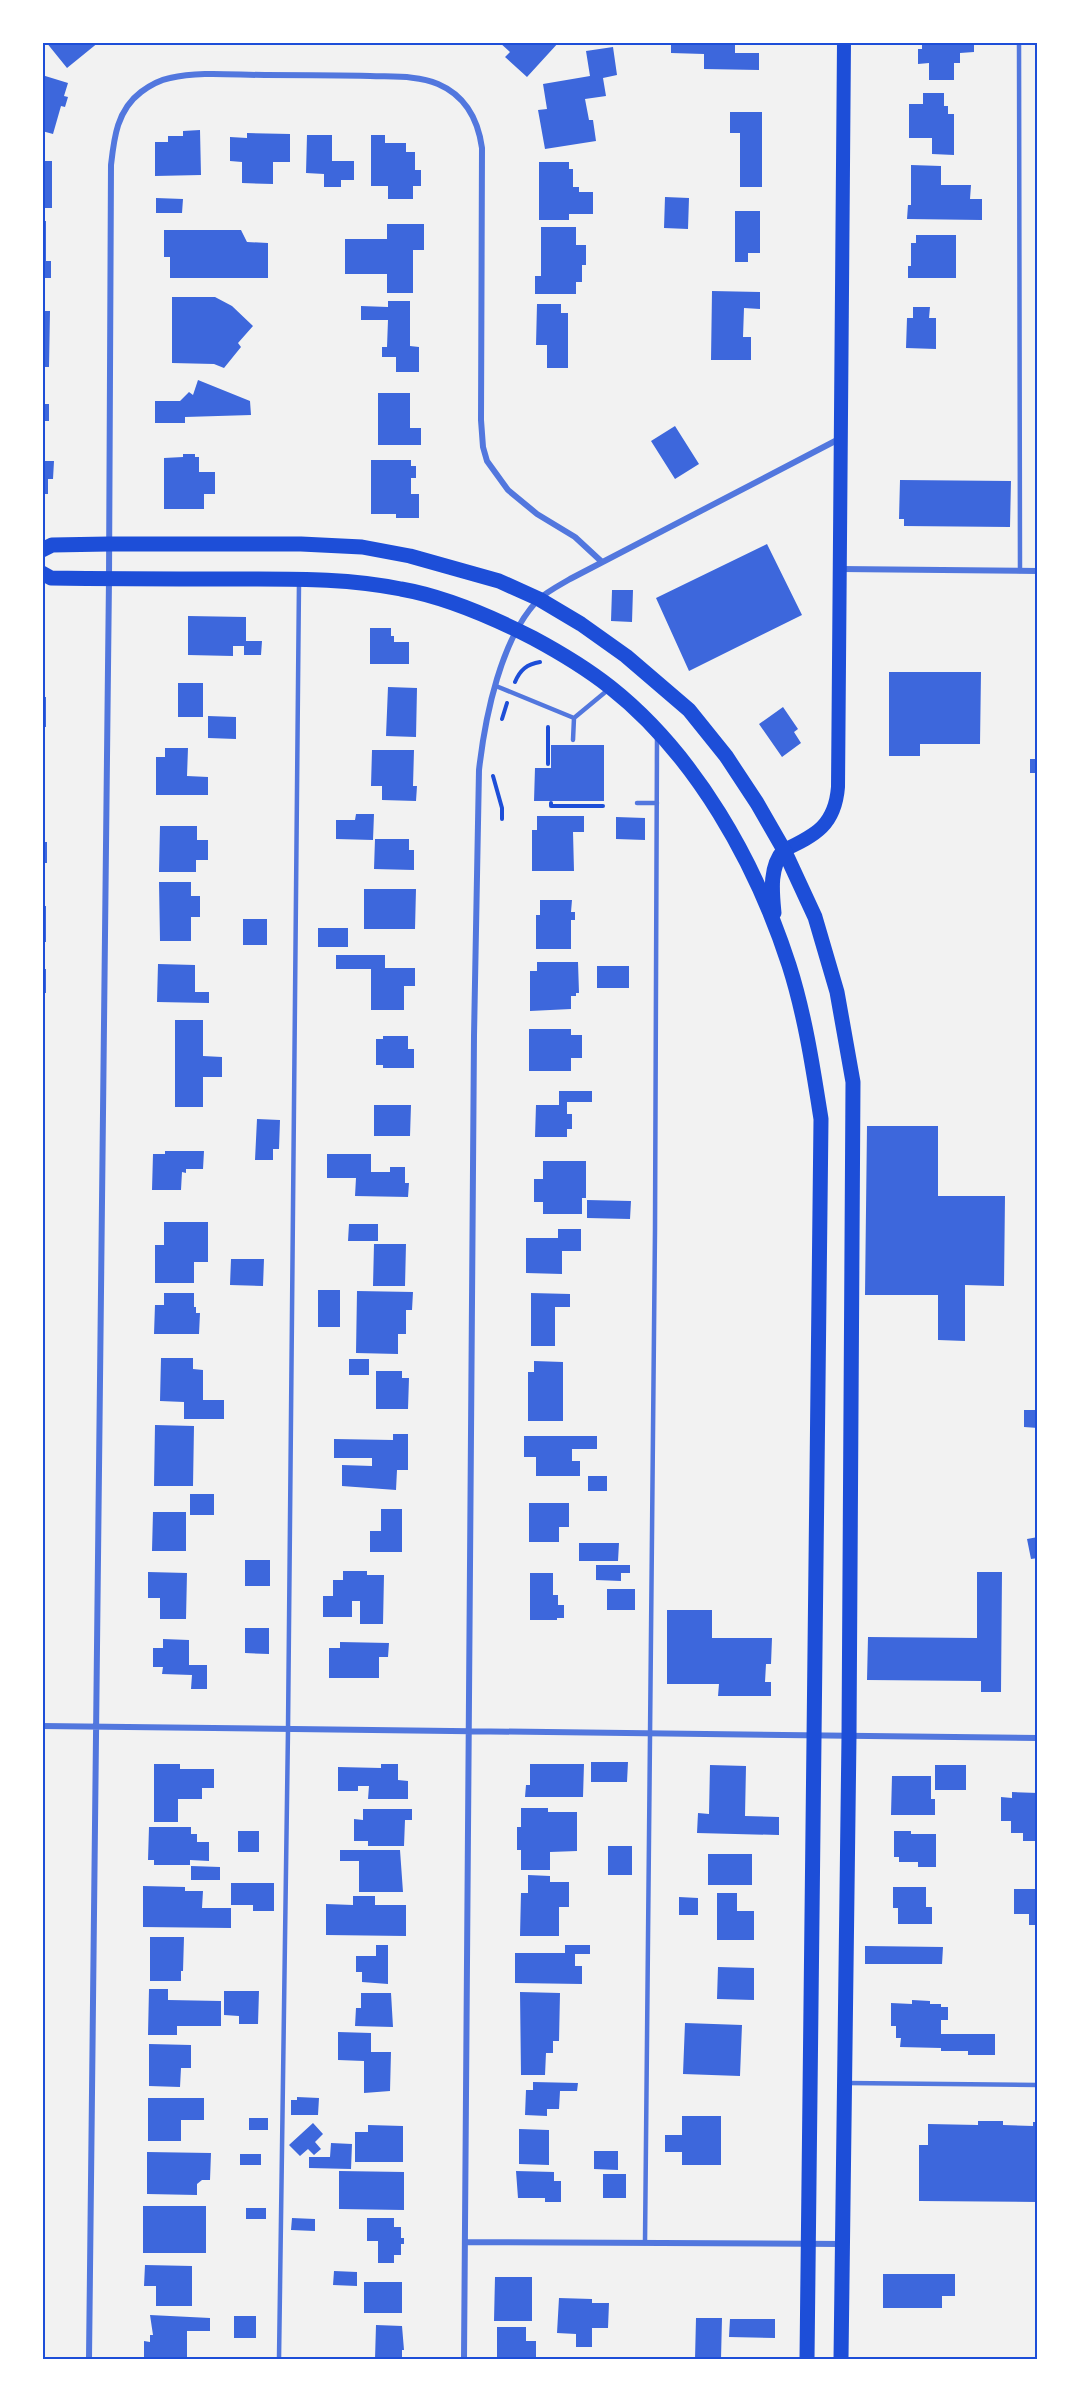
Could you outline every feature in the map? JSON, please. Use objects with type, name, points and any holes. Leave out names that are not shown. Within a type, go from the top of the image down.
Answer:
[{"type":"highway","points":[[42,550],[52,545],[109,544],[300,544],[362,547],[456,567],[499,581],[539,599],[581,624],[626,656],[689,710],[743,781],[784,850],[815,918],[844,1021],[853,1082],[849,1736],[840,2359]]},
{"type":"highway","points":[[42,573],[51,578],[299,579],[359,582],[403,589],[450,602],[517,630],[579,665],[611,688],[657,732],[682,760],[732,835],[755,879],[790,967],[806,1036],[821,1119],[816,1736],[807,2359]]},
{"type":"highway","points":[[774,925],[773,876],[776,860],[784,850]]},
{"type":"main road","points":[[784,850],[814,833],[829,820],[837,805],[840,719],[839,440],[844,42]]},
{"type":"street","points":[[89,2359],[109,579],[111,165],[115,135],[121,116],[130,102],[141,92],[169,78],[226,75],[396,77],[438,84],[456,96],[472,112],[479,126],[483,164],[481,420],[483,447],[496,475],[520,502],[575,537],[602,562]]},
{"type":"street","points":[[464,2359],[478,770],[482,740],[506,653],[517,630],[539,599],[602,562],[839,440]]},
{"type":"street","points":[[841,569],[1038,571]]},
{"type":"street","points":[[42,1726],[1038,1738]]},
{"type":"street","points":[[466,2242],[842,2244]]},
{"type":"lane","points":[[1018,42],[1020,571]]},
{"type":"lane","points":[[279,2359],[288,1730],[299,579]]},
{"type":"lane","points":[[496,686],[574,718]]},
{"type":"lane","points":[[573,740],[574,718],[611,688]]},
{"type":"lane","points":[[645,2243],[655,1218],[657,732]]},
{"type":"lane","points":[[637,803],[657,803]]},
{"type":"lane","points":[[844,2083],[1038,2085]]},
{"type":"path","points":[[548,727],[548,764]]},
{"type":"path","points":[[551,803],[551,806],[603,806]]},
{"type":"building","points":[[46,42],[99,42],[67,68]]},
{"type":"building","points":[[499,42],[559,42],[527,77],[505,57],[510,52]]},
{"type":"building","points":[[671,42],[735,42],[735,53],[759,53],[759,70],[704,69],[704,54],[671,53]]},
{"type":"building","points":[[922,42],[974,42],[974,52],[960,53],[960,63],[954,63],[954,80],[929,80],[929,63],[918,64],[918,49],[922,49]]},
{"type":"building","points":[[613,47],[617,75],[603,78],[606,96],[585,99],[589,120],[593,120],[596,141],[545,149],[538,110],[547,109],[543,84],[590,76],[586,51]]},
{"type":"building","points":[[42,75],[68,83],[64,96],[68,97],[65,107],[61,106],[53,134],[42,131]]},
{"type":"building","points":[[923,93],[944,93],[944,106],[948,106],[948,114],[954,114],[954,155],[932,154],[932,138],[909,138],[909,104],[923,104]]},
{"type":"building","points":[[730,112],[762,112],[762,187],[740,187],[740,133],[730,133]]},
{"type":"building","points":[[200,130],[201,175],[155,176],[155,142],[168,142],[168,136],[183,136],[183,131]]},
{"type":"building","points":[[247,133],[290,134],[290,162],[273,162],[273,184],[242,183],[242,162],[230,161],[230,137],[247,138]]},
{"type":"building","points":[[307,135],[332,135],[332,161],[354,161],[354,180],[341,180],[341,187],[324,187],[324,174],[306,173]]},
{"type":"building","points":[[371,135],[385,135],[385,143],[406,143],[406,152],[415,152],[415,170],[421,170],[421,186],[413,186],[413,199],[388,199],[388,186],[371,186]]},
{"type":"building","points":[[42,161],[52,161],[52,208],[42,208]]},
{"type":"building","points":[[539,162],[569,162],[569,169],[573,169],[573,187],[579,187],[579,192],[593,192],[593,214],[569,214],[569,220],[539,220]]},
{"type":"building","points":[[911,165],[941,166],[941,185],[971,185],[970,199],[982,199],[982,220],[907,219],[908,205],[911,205]]},
{"type":"building","points":[[665,197],[689,198],[688,229],[664,228]]},
{"type":"building","points":[[156,198],[183,199],[182,213],[156,213]]},
{"type":"building","points":[[735,211],[760,211],[760,253],[748,253],[748,262],[735,262]]},
{"type":"building","points":[[42,221],[46,221],[46,261],[51,261],[51,278],[42,278]]},
{"type":"building","points":[[387,224],[424,224],[424,250],[413,250],[413,293],[387,293],[387,274],[345,274],[345,239],[387,239]]},
{"type":"building","points":[[541,227],[576,227],[576,245],[586,245],[586,265],[582,265],[582,282],[576,282],[576,294],[535,294],[535,276],[541,276]]},
{"type":"building","points":[[164,230],[241,230],[247,242],[268,243],[268,278],[170,278],[170,257],[164,257]]},
{"type":"building","points":[[916,235],[956,235],[956,278],[908,278],[908,266],[911,266],[911,243],[916,243]]},
{"type":"building","points":[[712,291],[760,292],[760,309],[744,308],[743,337],[751,337],[751,360],[711,360]]},
{"type":"building","points":[[172,297],[215,297],[232,306],[253,326],[238,343],[241,347],[224,368],[214,364],[172,363]]},
{"type":"building","points":[[388,301],[410,301],[410,346],[419,347],[419,372],[396,372],[396,357],[382,357],[382,347],[387,347],[388,320],[361,320],[361,306],[388,307]]},
{"type":"building","points":[[537,304],[561,304],[561,313],[568,313],[568,368],[547,368],[547,345],[536,345]]},
{"type":"building","points":[[913,307],[930,307],[929,318],[936,318],[936,349],[906,348],[907,318],[913,318]]},
{"type":"building","points":[[42,311],[50,311],[49,367],[42,367]]},
{"type":"building","points":[[198,380],[250,401],[251,415],[185,417],[185,423],[155,423],[155,401],[180,401],[189,392],[193,395]]},
{"type":"building","points":[[378,393],[410,393],[410,428],[421,428],[421,445],[378,445]]},
{"type":"building","points":[[42,404],[49,404],[49,421],[42,421]]},
{"type":"building","points":[[675,426],[699,464],[675,479],[651,441]]},
{"type":"building","points":[[183,454],[195,454],[195,457],[199,457],[199,472],[215,472],[215,494],[204,494],[204,509],[164,509],[164,458],[183,457]]},
{"type":"building","points":[[371,460],[411,460],[411,466],[416,466],[416,478],[411,478],[411,494],[419,494],[419,518],[396,518],[396,514],[371,514]]},
{"type":"building","points":[[42,461],[54,461],[53,479],[48,479],[48,494],[42,494]]},
{"type":"building","points":[[900,480],[1011,481],[1010,527],[904,526],[904,519],[899,519]]},
{"type":"building","points":[[767,544],[802,615],[689,671],[656,598]]},
{"type":"building","points":[[612,590],[633,590],[632,622],[611,621]]},
{"type":"building","points":[[188,616],[246,617],[246,641],[262,641],[261,655],[244,655],[244,646],[233,646],[233,656],[188,655]]},
{"type":"building","points":[[370,628],[391,628],[394,642],[409,642],[409,664],[370,664]]},
{"type":"building","points":[[889,672],[981,672],[980,744],[920,744],[920,756],[889,756]]},
{"type":"building","points":[[178,683],[203,683],[203,717],[178,717]]},
{"type":"building","points":[[388,687],[417,688],[416,737],[386,736]]},
{"type":"building","points":[[42,697],[46,697],[46,727],[42,727]]},
{"type":"building","points":[[783,707],[798,729],[794,732],[801,743],[782,757],[759,724]]},
{"type":"building","points":[[208,716],[236,717],[236,739],[208,738]]},
{"type":"building","points":[[551,745],[604,745],[604,801],[534,801],[535,768],[551,768]]},
{"type":"building","points":[[165,748],[188,748],[187,776],[208,777],[208,795],[156,795],[156,757],[165,757]]},
{"type":"building","points":[[372,750],[414,750],[413,786],[417,786],[416,801],[382,800],[382,786],[371,786]]},
{"type":"building","points":[[1030,759],[1038,759],[1038,773],[1030,773]]},
{"type":"building","points":[[356,814],[374,814],[373,840],[336,839],[336,820],[355,820]]},
{"type":"building","points":[[537,816],[584,816],[584,832],[573,832],[574,871],[532,871],[532,830],[537,830]]},
{"type":"building","points":[[616,817],[645,818],[645,840],[616,839]]},
{"type":"building","points":[[160,826],[197,826],[197,840],[208,840],[208,860],[196,860],[196,872],[159,872]]},
{"type":"building","points":[[375,839],[409,839],[409,850],[414,850],[414,870],[374,869]]},
{"type":"building","points":[[42,842],[47,842],[47,863],[42,863]]},
{"type":"building","points":[[159,882],[191,882],[191,896],[200,896],[200,917],[191,917],[191,941],[160,941]]},
{"type":"building","points":[[364,889],[416,889],[415,929],[364,929]]},
{"type":"building","points":[[540,900],[572,900],[571,912],[575,912],[575,920],[571,920],[571,949],[536,949],[536,915],[540,915]]},
{"type":"building","points":[[42,906],[46,906],[46,942],[42,942]]},
{"type":"building","points":[[243,919],[267,919],[267,945],[243,945]]},
{"type":"building","points":[[318,928],[348,928],[348,947],[318,947]]},
{"type":"building","points":[[336,955],[385,955],[385,968],[415,968],[415,986],[404,986],[404,1010],[371,1010],[371,969],[336,969]]},
{"type":"building","points":[[537,962],[578,962],[579,993],[571,996],[571,1009],[530,1011],[530,971],[537,971]]},
{"type":"building","points":[[158,964],[195,965],[195,992],[209,992],[209,1003],[157,1002]]},
{"type":"building","points":[[597,966],[629,966],[629,988],[597,988]]},
{"type":"building","points":[[42,969],[46,969],[46,993],[42,993]]},
{"type":"building","points":[[175,1020],[203,1020],[203,1056],[222,1057],[222,1077],[203,1077],[203,1107],[175,1107]]},
{"type":"building","points":[[529,1029],[571,1029],[571,1035],[582,1035],[582,1058],[571,1058],[571,1071],[529,1071]]},
{"type":"building","points":[[383,1036],[408,1036],[408,1049],[414,1049],[414,1068],[383,1068],[383,1065],[376,1065],[376,1039],[383,1039]]},
{"type":"building","points":[[559,1091],[592,1091],[592,1102],[567,1102],[567,1114],[572,1114],[572,1129],[567,1129],[567,1137],[535,1137],[536,1105],[559,1105]]},
{"type":"building","points":[[374,1105],[411,1105],[410,1136],[374,1136]]},
{"type":"building","points":[[257,1119],[280,1120],[279,1149],[273,1149],[273,1160],[255,1160]]},
{"type":"building","points":[[867,1126],[938,1126],[938,1196],[1005,1196],[1004,1286],[965,1285],[965,1341],[938,1340],[938,1295],[865,1295]]},
{"type":"building","points":[[165,1151],[204,1151],[203,1169],[186,1169],[186,1173],[182,1172],[181,1190],[152,1190],[153,1154],[165,1154]]},
{"type":"building","points":[[327,1154],[371,1154],[371,1172],[390,1172],[390,1167],[405,1167],[405,1183],[409,1183],[408,1197],[355,1196],[356,1178],[327,1178]]},
{"type":"building","points":[[543,1161],[586,1161],[586,1198],[582,1198],[582,1214],[543,1214],[543,1202],[534,1202],[534,1179],[543,1179]]},
{"type":"building","points":[[587,1200],[631,1201],[630,1219],[587,1218]]},
{"type":"building","points":[[164,1222],[208,1222],[208,1262],[194,1262],[194,1283],[155,1283],[155,1245],[164,1245]]},
{"type":"building","points":[[349,1224],[378,1224],[378,1241],[348,1241]]},
{"type":"building","points":[[558,1229],[581,1229],[581,1251],[562,1251],[562,1274],[526,1273],[526,1238],[558,1238]]},
{"type":"building","points":[[374,1244],[406,1244],[405,1286],[373,1286]]},
{"type":"building","points":[[231,1259],[264,1259],[263,1286],[230,1285]]},
{"type":"building","points":[[318,1290],[340,1290],[340,1327],[318,1327]]},
{"type":"building","points":[[357,1291],[413,1292],[412,1310],[406,1310],[406,1334],[398,1334],[398,1354],[356,1353]]},
{"type":"building","points":[[164,1293],[194,1293],[194,1307],[196,1307],[196,1313],[200,1313],[199,1334],[154,1334],[155,1305],[164,1305]]},
{"type":"building","points":[[531,1293],[570,1294],[570,1307],[555,1307],[555,1346],[531,1346]]},
{"type":"building","points":[[161,1358],[193,1358],[193,1369],[203,1370],[203,1400],[224,1400],[224,1419],[184,1419],[184,1402],[160,1401]]},
{"type":"building","points":[[349,1359],[369,1359],[369,1375],[349,1375]]},
{"type":"building","points":[[534,1361],[563,1362],[563,1421],[528,1421],[528,1372],[534,1372]]},
{"type":"building","points":[[376,1371],[402,1371],[402,1378],[409,1378],[408,1409],[376,1409]]},
{"type":"building","points":[[1024,1410],[1038,1410],[1038,1428],[1024,1427]]},
{"type":"building","points":[[155,1425],[194,1426],[193,1486],[154,1486]]},
{"type":"building","points":[[393,1434],[408,1434],[408,1470],[397,1470],[396,1490],[342,1486],[342,1465],[372,1466],[372,1458],[334,1458],[334,1439],[393,1440]]},
{"type":"building","points":[[524,1436],[597,1436],[597,1449],[572,1449],[572,1461],[580,1461],[580,1476],[536,1476],[536,1457],[524,1457]]},
{"type":"building","points":[[588,1476],[607,1476],[607,1491],[588,1491]]},
{"type":"building","points":[[190,1494],[214,1494],[214,1515],[190,1515]]},
{"type":"building","points":[[529,1503],[569,1503],[569,1527],[559,1527],[559,1542],[529,1542]]},
{"type":"building","points":[[381,1509],[402,1509],[402,1552],[370,1552],[370,1531],[381,1531]]},
{"type":"building","points":[[153,1512],[186,1512],[186,1551],[152,1551]]},
{"type":"building","points":[[1038,1537],[1038,1558],[1031,1559],[1027,1539]]},
{"type":"building","points":[[579,1543],[619,1543],[618,1561],[579,1561]]},
{"type":"building","points":[[245,1560],[270,1560],[270,1586],[245,1586]]},
{"type":"building","points":[[596,1565],[630,1565],[630,1573],[621,1573],[621,1581],[596,1580]]},
{"type":"building","points":[[343,1571],[367,1571],[367,1575],[384,1575],[383,1624],[360,1624],[360,1601],[352,1601],[352,1617],[323,1617],[323,1596],[333,1596],[333,1580],[343,1580]]},
{"type":"building","points":[[148,1572],[187,1573],[186,1619],[160,1619],[160,1598],[148,1598]]},
{"type":"building","points":[[977,1572],[1002,1572],[1001,1692],[981,1692],[981,1681],[867,1680],[868,1637],[977,1638]]},
{"type":"building","points":[[530,1573],[553,1573],[553,1595],[558,1595],[558,1605],[564,1605],[564,1618],[530,1620]]},
{"type":"building","points":[[607,1589],[635,1589],[635,1610],[607,1610]]},
{"type":"building","points":[[667,1610],[712,1610],[712,1638],[772,1638],[771,1664],[766,1664],[765,1682],[771,1682],[771,1696],[718,1696],[719,1684],[667,1684]]},
{"type":"building","points":[[245,1628],[269,1628],[269,1654],[245,1653]]},
{"type":"building","points":[[163,1639],[189,1640],[189,1665],[207,1665],[207,1689],[191,1689],[192,1675],[162,1674],[163,1667],[153,1667],[153,1648],[163,1648]]},
{"type":"building","points":[[340,1642],[389,1643],[388,1657],[379,1657],[379,1678],[329,1678],[329,1648],[340,1648]]},
{"type":"building","points":[[591,1762],[628,1762],[627,1782],[591,1782]]},
{"type":"building","points":[[154,1764],[180,1764],[180,1769],[214,1769],[214,1788],[202,1788],[202,1799],[178,1799],[178,1822],[154,1822]]},
{"type":"building","points":[[381,1764],[398,1764],[398,1780],[408,1781],[408,1799],[368,1799],[369,1786],[358,1786],[358,1791],[338,1791],[338,1767],[381,1768]]},
{"type":"building","points":[[530,1764],[584,1764],[583,1797],[525,1797],[526,1785],[530,1785]]},
{"type":"building","points":[[710,1765],[746,1766],[745,1816],[779,1817],[779,1835],[697,1833],[698,1813],[709,1814]]},
{"type":"building","points":[[935,1765],[966,1765],[966,1790],[935,1790]]},
{"type":"building","points":[[892,1776],[931,1776],[931,1799],[935,1799],[935,1815],[891,1815]]},
{"type":"building","points":[[1012,1792],[1038,1793],[1038,1841],[1023,1841],[1023,1833],[1011,1833],[1011,1821],[1001,1821],[1001,1797],[1012,1798]]},
{"type":"building","points":[[521,1808],[548,1808],[548,1812],[577,1812],[577,1851],[550,1852],[550,1870],[521,1870],[521,1850],[517,1850],[517,1827],[521,1827]]},
{"type":"building","points":[[363,1809],[412,1809],[412,1820],[405,1820],[404,1846],[368,1846],[368,1841],[354,1841],[354,1819],[363,1820]]},
{"type":"building","points":[[149,1827],[191,1827],[191,1834],[197,1834],[197,1842],[209,1842],[209,1861],[190,1860],[190,1865],[154,1865],[154,1860],[148,1860]]},
{"type":"building","points":[[238,1831],[259,1831],[259,1852],[238,1852]]},
{"type":"building","points":[[894,1831],[936,1834],[936,1867],[918,1867],[918,1862],[899,1862],[899,1857],[894,1857]]},
{"type":"building","points":[[608,1846],[632,1846],[632,1875],[608,1875]]},
{"type":"building","points":[[340,1850],[400,1850],[403,1892],[359,1892],[359,1861],[340,1861]]},
{"type":"building","points":[[708,1854],[752,1854],[752,1885],[708,1885]]},
{"type":"building","points":[[191,1866],[220,1867],[220,1880],[191,1880]]},
{"type":"building","points":[[528,1875],[550,1876],[550,1882],[569,1882],[569,1907],[559,1907],[559,1936],[520,1936],[521,1893],[528,1893]]},
{"type":"building","points":[[231,1883],[274,1883],[274,1911],[253,1911],[253,1905],[231,1905]]},
{"type":"building","points":[[143,1886],[185,1887],[185,1891],[203,1891],[202,1908],[231,1908],[231,1928],[143,1927]]},
{"type":"building","points":[[893,1887],[926,1887],[926,1907],[932,1907],[932,1924],[898,1924],[898,1908],[893,1908]]},
{"type":"building","points":[[1014,1889],[1038,1889],[1038,1925],[1029,1925],[1029,1914],[1014,1914]]},
{"type":"building","points":[[717,1893],[737,1893],[737,1911],[754,1911],[754,1940],[717,1940]]},
{"type":"building","points":[[353,1896],[375,1896],[375,1905],[406,1905],[406,1936],[326,1935],[326,1904],[353,1905]]},
{"type":"building","points":[[679,1897],[698,1898],[698,1915],[679,1915]]},
{"type":"building","points":[[150,1937],[184,1937],[181,1981],[150,1981]]},
{"type":"building","points":[[376,1945],[388,1945],[388,1984],[362,1982],[362,1972],[356,1972],[356,1956],[376,1956]]},
{"type":"building","points":[[565,1945],[590,1945],[590,1954],[575,1954],[575,1966],[582,1966],[582,1984],[515,1983],[515,1953],[565,1953]]},
{"type":"building","points":[[865,1946],[943,1947],[942,1964],[865,1964]]},
{"type":"building","points":[[718,1967],[754,1968],[754,2000],[717,1999]]},
{"type":"building","points":[[149,1989],[168,1989],[168,2000],[221,2001],[221,2026],[177,2026],[177,2035],[148,2035]]},
{"type":"building","points":[[224,1991],[259,1991],[258,2024],[239,2024],[239,2016],[224,2015]]},
{"type":"building","points":[[520,1992],[560,1993],[559,2041],[553,2041],[553,2053],[546,2053],[545,2075],[521,2075]]},
{"type":"building","points":[[361,1993],[391,1993],[393,2027],[355,2026],[356,2008],[361,2008]]},
{"type":"building","points":[[912,2000],[930,2001],[930,2004],[941,2004],[941,2007],[948,2007],[948,2020],[941,2020],[941,2034],[995,2034],[995,2055],[968,2055],[968,2051],[941,2051],[941,2048],[900,2047],[901,2038],[896,2038],[896,2026],[891,2026],[891,2003],[912,2004]]},
{"type":"building","points":[[685,2023],[742,2025],[740,2076],[683,2074]]},
{"type":"building","points":[[338,2032],[371,2033],[371,2052],[391,2052],[390,2091],[364,2093],[364,2061],[338,2060]]},
{"type":"building","points":[[149,2044],[191,2045],[191,2068],[181,2068],[180,2087],[149,2086]]},
{"type":"building","points":[[533,2082],[578,2083],[577,2091],[560,2091],[559,2109],[547,2109],[547,2116],[525,2115],[526,2090],[533,2090]]},
{"type":"building","points":[[297,2097],[319,2098],[318,2115],[291,2115],[291,2100],[297,2100]]},
{"type":"building","points":[[148,2098],[204,2098],[204,2120],[181,2120],[181,2141],[148,2141]]},
{"type":"building","points":[[682,2116],[721,2116],[721,2165],[682,2165],[682,2152],[665,2152],[665,2135],[682,2135]]},
{"type":"building","points":[[249,2118],[268,2118],[268,2130],[249,2130]]},
{"type":"building","points":[[978,2121],[1003,2121],[1003,2125],[1033,2126],[1033,2122],[1038,2122],[1038,2202],[919,2201],[919,2145],[928,2145],[928,2124],[978,2125]]},
{"type":"building","points":[[313,2123],[323,2134],[315,2142],[321,2149],[314,2155],[308,2149],[300,2156],[289,2145]]},
{"type":"building","points":[[368,2125],[403,2126],[403,2162],[355,2162],[355,2132],[368,2132]]},
{"type":"building","points":[[519,2129],[549,2130],[549,2165],[519,2164]]},
{"type":"building","points":[[331,2143],[352,2144],[351,2169],[309,2168],[309,2157],[330,2157]]},
{"type":"building","points":[[594,2151],[618,2151],[618,2170],[594,2169]]},
{"type":"building","points":[[147,2152],[211,2153],[210,2180],[202,2180],[197,2184],[197,2195],[147,2194]]},
{"type":"building","points":[[240,2154],[261,2154],[261,2165],[240,2165]]},
{"type":"building","points":[[339,2171],[404,2172],[404,2210],[339,2209]]},
{"type":"building","points":[[516,2171],[554,2172],[554,2181],[561,2181],[561,2202],[545,2202],[545,2198],[518,2198]]},
{"type":"building","points":[[603,2174],[626,2174],[626,2198],[603,2198]]},
{"type":"building","points":[[143,2206],[206,2206],[206,2253],[143,2253]]},
{"type":"building","points":[[246,2208],[266,2208],[266,2219],[246,2219]]},
{"type":"building","points":[[292,2218],[315,2219],[315,2231],[291,2230]]},
{"type":"building","points":[[367,2218],[394,2218],[394,2227],[401,2227],[401,2238],[404,2238],[404,2244],[401,2244],[401,2255],[394,2255],[394,2263],[378,2263],[378,2241],[367,2241]]},
{"type":"building","points":[[145,2265],[192,2266],[192,2306],[156,2306],[156,2286],[144,2286]]},
{"type":"building","points":[[334,2271],[357,2272],[357,2286],[333,2285]]},
{"type":"building","points":[[883,2274],[955,2274],[955,2296],[942,2296],[942,2308],[883,2308]]},
{"type":"building","points":[[495,2277],[532,2277],[532,2321],[494,2321]]},
{"type":"building","points":[[364,2282],[402,2282],[402,2313],[364,2313]]},
{"type":"building","points":[[559,2298],[592,2299],[592,2303],[609,2303],[608,2328],[592,2328],[592,2347],[576,2347],[576,2334],[557,2333]]},
{"type":"building","points":[[150,2315],[210,2318],[210,2331],[187,2331],[187,2357],[144,2357],[144,2341],[150,2342],[150,2335],[153,2335]]},
{"type":"building","points":[[234,2316],[256,2316],[256,2338],[234,2338]]},
{"type":"building","points":[[696,2318],[722,2318],[721,2359],[695,2359]]},
{"type":"building","points":[[730,2319],[775,2319],[775,2338],[729,2337]]},
{"type":"building","points":[[376,2325],[402,2326],[404,2350],[402,2350],[402,2359],[375,2359]]},
{"type":"building","points":[[497,2327],[526,2327],[526,2341],[536,2341],[536,2359],[497,2359]]}]
